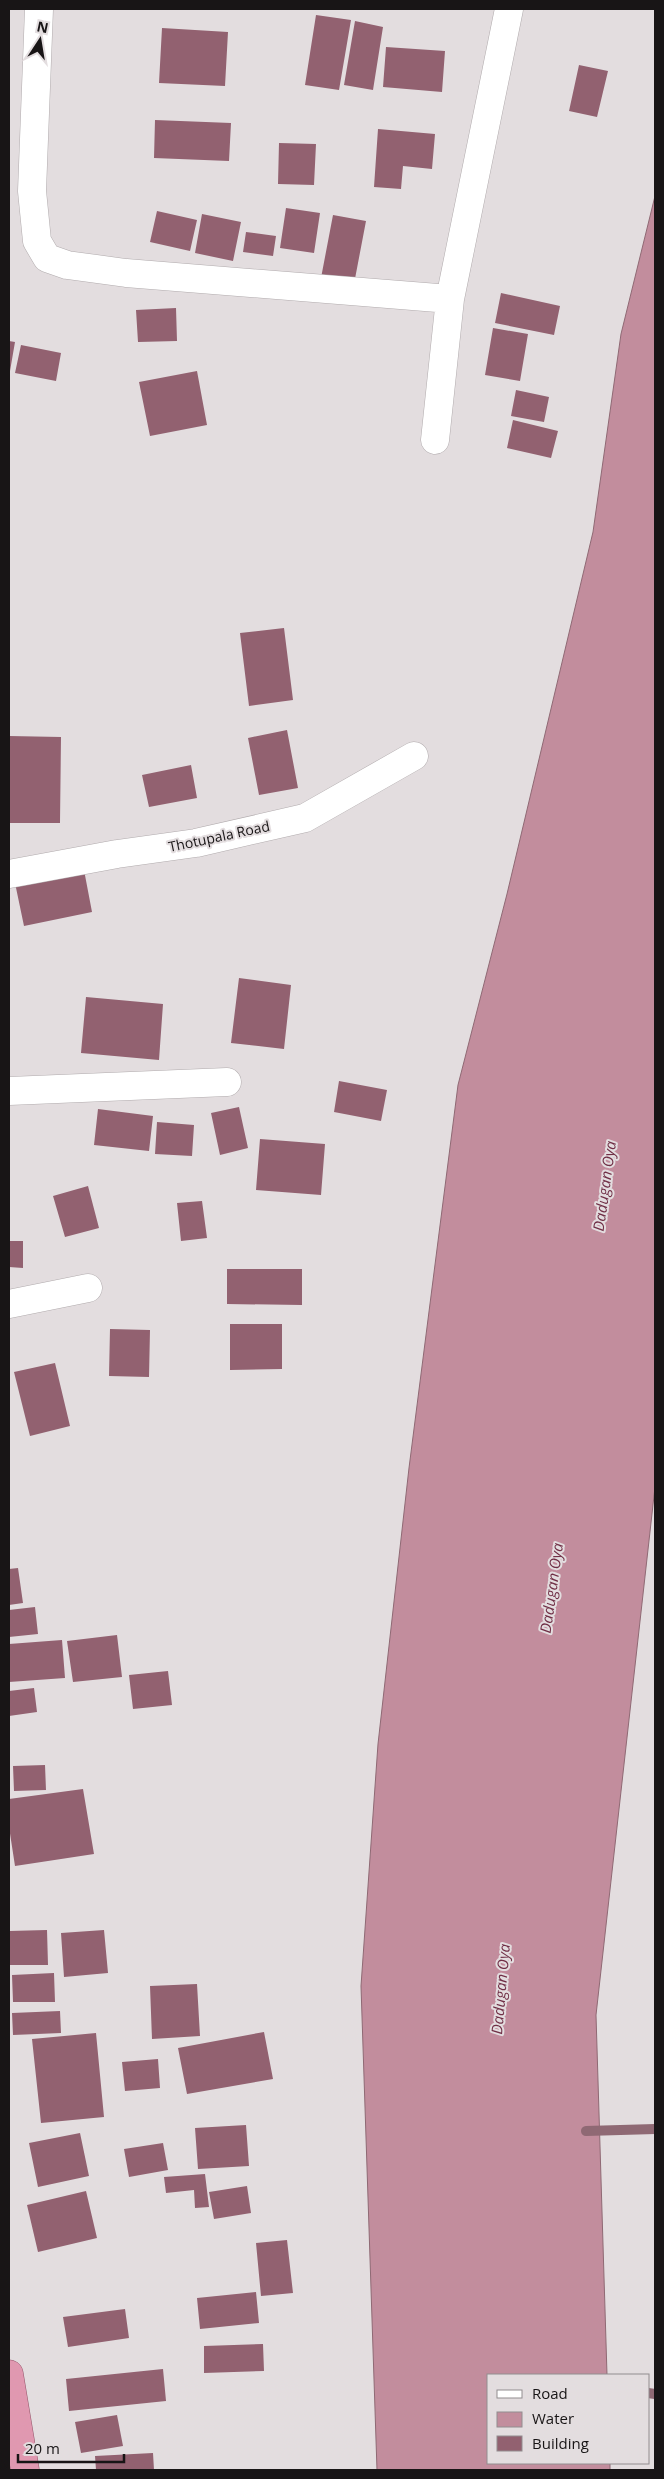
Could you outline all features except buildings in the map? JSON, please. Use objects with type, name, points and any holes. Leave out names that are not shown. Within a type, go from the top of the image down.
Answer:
[{"type":"highway","points":[[9,2374],[25,2470]]},
{"type":"street","points":[[39,9],[32,191],[37,241],[47,258],[67,265],[126,273],[450,299]]},
{"type":"street","points":[[435,440],[450,299],[509,9]]},
{"type":"street","name":"Thotupala Road","points":[[9,874],[196,843],[305,818],[414,756]]},
{"type":"street","points":[[9,1091],[227,1082]]},
{"type":"street","points":[[9,1304],[88,1288]]},
{"type":"water","name":"Dadugan Oya","points":[[655,196],[655,1487],[596,2015],[607,2374],[487,2374],[487,2464],[610,2464],[610,2470],[377,2470],[361,1986],[378,1744],[409,1468],[458,1085],[507,894],[593,532],[621,334]]},
{"type":"waterway","points":[[586,2131],[655,2129]]},
{"type":"waterway","points":[[649,2393],[655,2394]]}]
